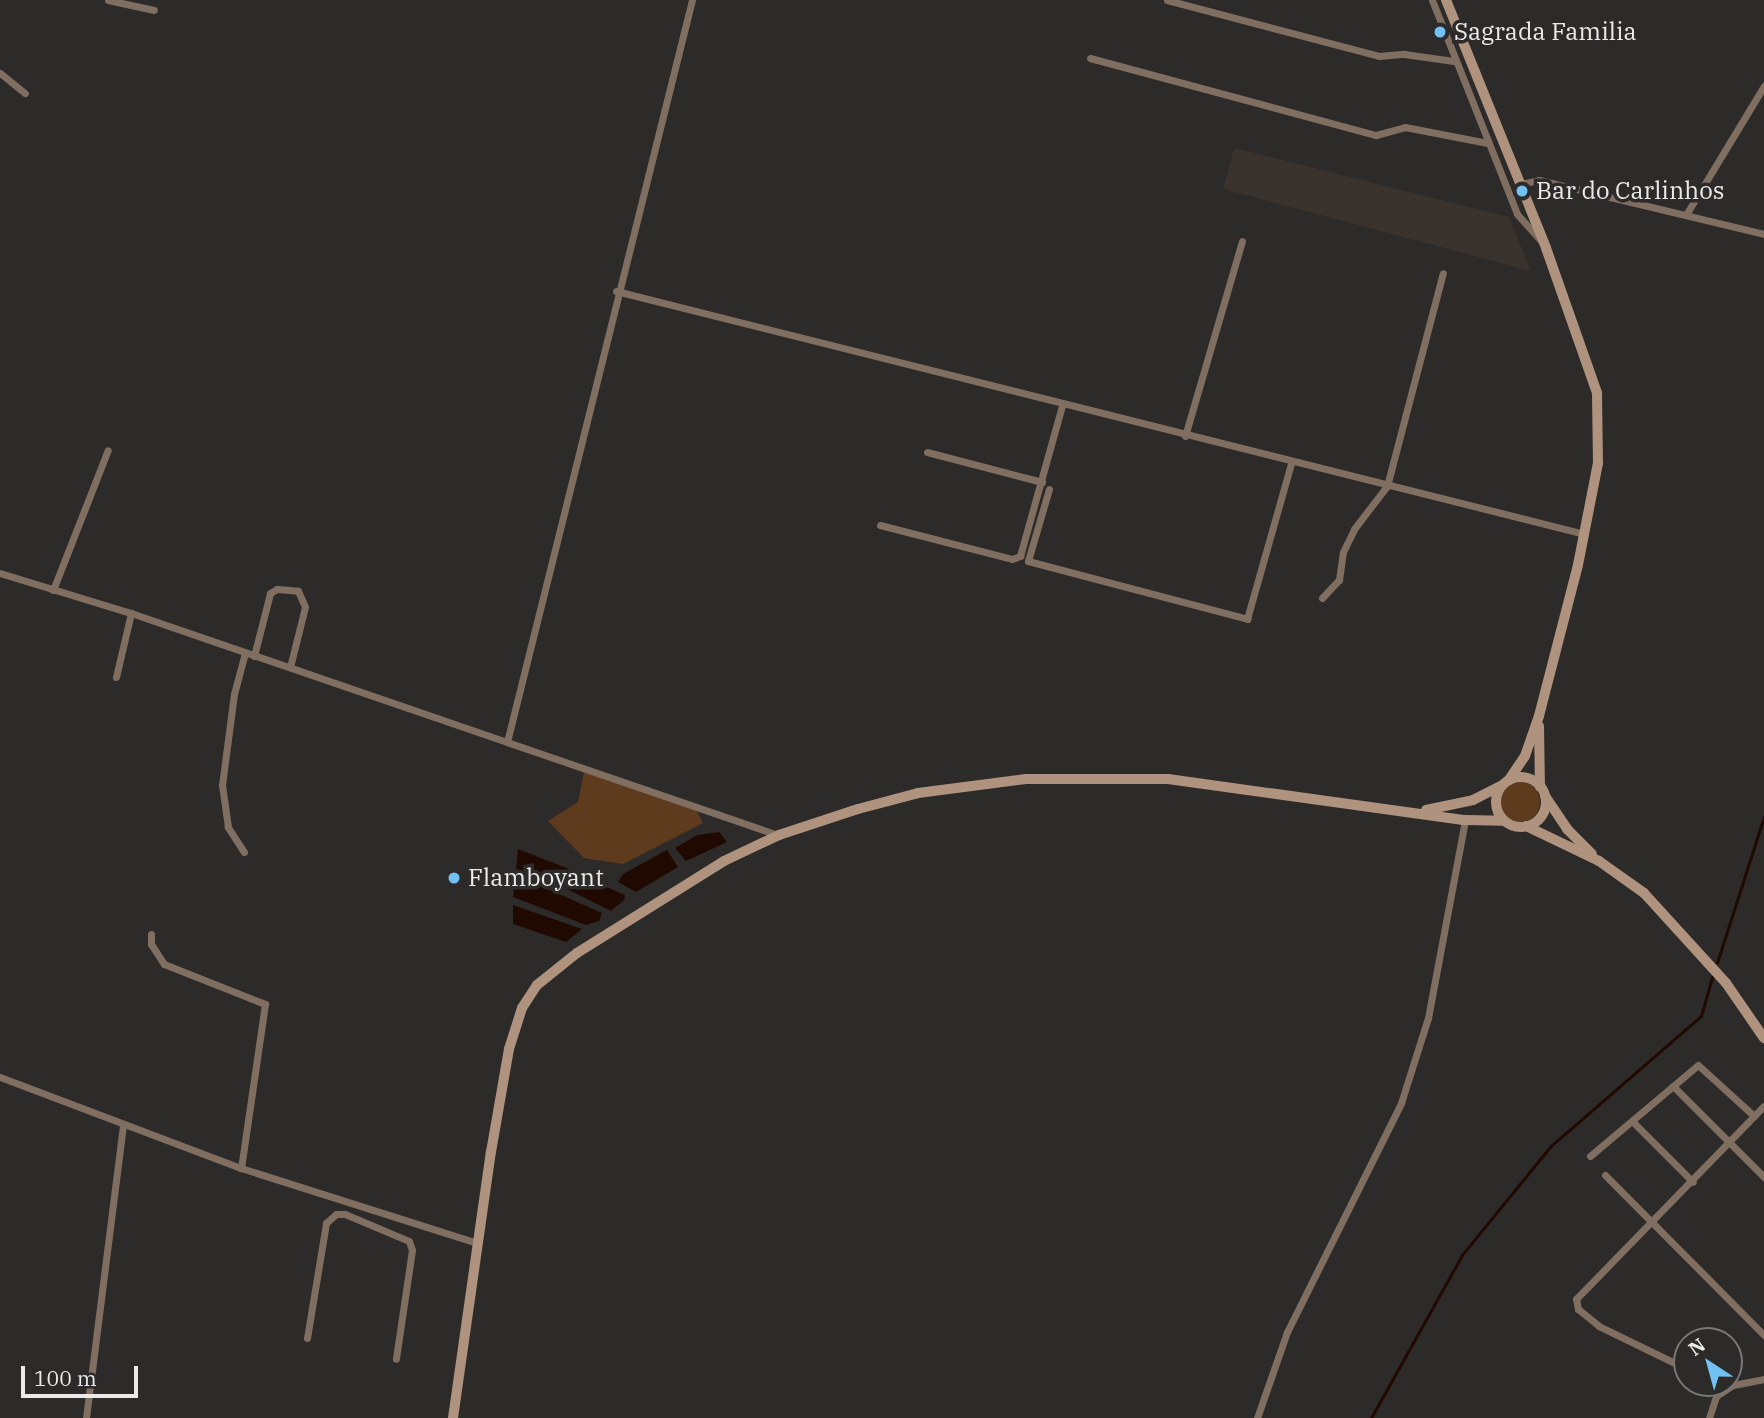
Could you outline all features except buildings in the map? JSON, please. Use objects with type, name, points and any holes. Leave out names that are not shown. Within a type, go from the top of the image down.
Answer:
[{"type":"street","points":[[108,0],[154,10]]},
{"type":"street","points":[[507,742],[587,430],[616,291],[692,0]]},
{"type":"street","points":[[1167,0],[1379,56],[1405,54],[1454,61]]},
{"type":"street","points":[[1432,0],[1517,214],[1545,243]]},
{"type":"street","points":[[1446,0],[1545,243],[1597,393],[1598,463],[1585,534],[1539,716],[1525,756],[1505,783],[1496,808],[1504,821]]},
{"type":"street","points":[[1090,58],[1376,135],[1405,127],[1487,144]]},
{"type":"street","points":[[0,73],[25,93]]},
{"type":"street","points":[[1687,214],[1764,86]]},
{"type":"street","points":[[1520,184],[1539,180],[1764,234]]},
{"type":"street","points":[[1185,436],[1242,241]]},
{"type":"street","points":[[1322,598],[1339,580],[1346,541],[1387,486],[1443,273]]},
{"type":"street","points":[[616,291],[912,363],[1062,406],[1585,534]]},
{"type":"street","points":[[880,525],[1016,559],[1024,548],[1062,406]]},
{"type":"street","points":[[53,590],[108,450]]},
{"type":"street","points":[[927,452],[1042,482]]},
{"type":"street","points":[[1049,489],[1028,561],[1247,619],[1291,463]]},
{"type":"street","points":[[0,573],[131,613],[779,835]]},
{"type":"street","points":[[254,656],[270,593],[277,589],[298,591],[305,607],[290,667]]},
{"type":"street","points":[[116,677],[131,613]]},
{"type":"street","points":[[244,852],[228,827],[222,785],[234,694],[245,653]]},
{"type":"street","points":[[1526,827],[1544,810],[1539,716]]},
{"type":"street","points":[[453,1418],[509,1049],[522,1008],[533,990],[577,953],[667,895],[779,835],[918,793],[1040,778],[1168,779],[1420,811],[1465,820],[1504,821],[1526,827],[1599,861],[1644,893],[1726,983],[1764,1038]]},
{"type":"street","points":[[1420,811],[1462,803],[1505,783],[1526,778],[1542,790],[1567,828],[1599,861]]},
{"type":"street","points":[[1462,803],[1458,812],[1465,820]]},
{"type":"street","points":[[1257,1418],[1287,1332],[1401,1103],[1428,1018],[1465,820]]},
{"type":"street","points":[[151,934],[151,944],[164,964],[265,1004],[241,1168]]},
{"type":"street","points":[[1590,1156],[1634,1124],[1691,1069],[1704,1068],[1754,1116]]},
{"type":"street","points":[[0,1077],[241,1168],[478,1243]]},
{"type":"street","points":[[1673,1086],[1764,1177]]},
{"type":"street","points":[[1673,1363],[1614,1336],[1576,1305],[1576,1299],[1693,1182],[1764,1106]]},
{"type":"street","points":[[1634,1124],[1693,1182]]},
{"type":"street","points":[[86,1418],[123,1125]]},
{"type":"street","points":[[1605,1175],[1764,1335]]},
{"type":"street","points":[[370,1223],[374,1209]]},
{"type":"street","points":[[307,1338],[326,1223],[336,1214],[345,1214],[400,1234],[412,1250],[396,1359]]},
{"type":"street","points":[[1743,1385],[1764,1379]]},
{"type":"street","points":[[1709,1418],[1716,1397]]},
{"type":"shaded area","points":[[1234,148],[1509,217],[1531,271],[1223,189]]},
{"type":"shaded area","points":[[584,772],[695,808],[703,823],[623,864],[584,858],[548,821],[578,802]]},
{"type":"shaded area","points":[[1520,782],[1528,783],[1534,788],[1539,794],[1539,810],[1534,816],[1528,821],[1520,822],[1512,821],[1506,816],[1501,810],[1500,802],[1501,794],[1506,788],[1512,783]]},
{"type":"shaded area","points":[[719,832],[727,842],[686,861],[675,848],[697,835]]},
{"type":"shaded area","points":[[518,849],[569,869],[559,887],[516,869]]},
{"type":"shaded area","points":[[667,850],[678,867],[636,892],[618,882],[623,874]]},
{"type":"shaded area","points":[[576,874],[625,895],[624,900],[611,911],[567,889]]},
{"type":"shaded area","points":[[516,875],[602,913],[599,921],[586,925],[513,897]]},
{"type":"shaded area","points":[[513,905],[582,929],[566,942],[513,924]]},
{"type":"waterway","points":[[1717,963],[1764,817]]},
{"type":"waterway","points":[[1371,1418],[1462,1255],[1551,1146],[1701,1016],[1712,978]]},
{"type":"place","name":"Sagrada Familia","points":[[1440,32]]},
{"type":"place","name":"Bar do Carlinhos","points":[[1522,191]]},
{"type":"place","name":"Flamboyant","points":[[454,878]]}]
